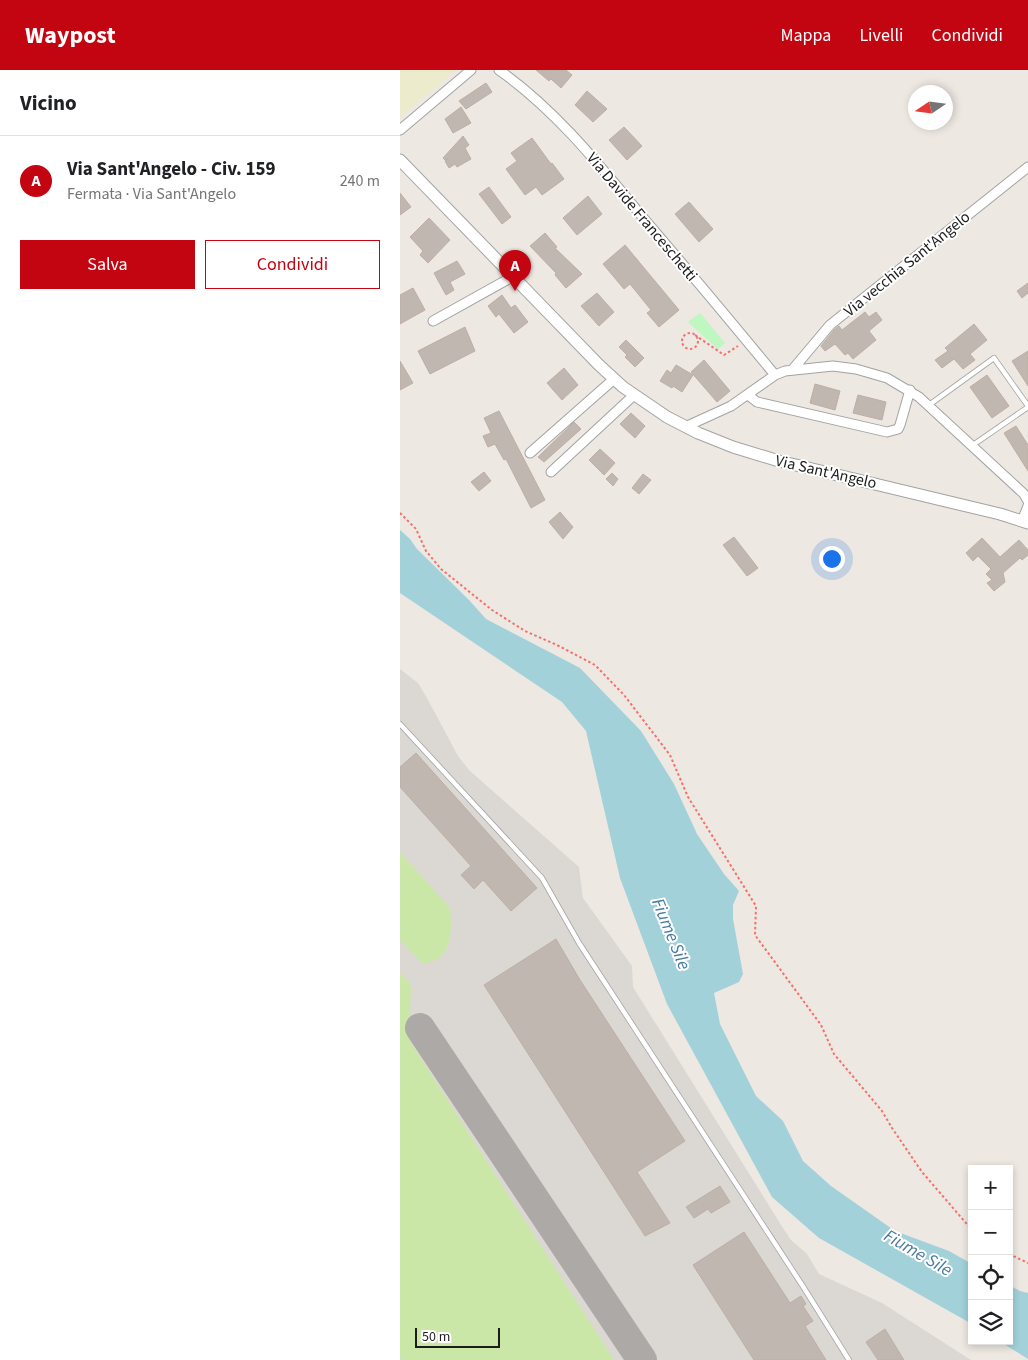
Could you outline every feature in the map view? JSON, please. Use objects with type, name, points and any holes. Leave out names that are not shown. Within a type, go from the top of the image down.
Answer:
[{"type":"street","points":[[400,130],[471,70]]},
{"type":"street","name":"Via Davide Franceschetti","points":[[499,70],[512,79],[569,132],[626,196],[775,375]]},
{"type":"street","name":"Via Sant'Angelo","points":[[400,160],[582,349],[614,379],[634,395],[685,427],[710,439],[759,456],[958,503],[1025,522]]},
{"type":"street","name":"Via vecchia Sant'Angelo","points":[[793,369],[830,325],[1028,167]]},
{"type":"street","points":[[433,320],[512,277]]},
{"type":"street","points":[[685,427],[703,417],[724,410],[775,375],[793,369],[833,366],[856,369],[887,378],[910,390],[929,405],[1028,500],[1025,522]]},
{"type":"street","points":[[530,453],[614,379]]},
{"type":"street","points":[[748,395],[757,402],[887,432],[898,430],[910,390]]},
{"type":"street","points":[[551,472],[634,395]]},
{"type":"lane","points":[[929,405],[994,358],[1028,407],[972,445]]},
{"type":"lane","points":[[400,724],[542,878],[579,943],[849,1360]]},
{"type":"path","points":[[695,335],[698,342],[696,346],[691,349],[686,348],[683,344],[684,337],[688,334],[695,335],[724,355],[742,343]]},
{"type":"path","points":[[400,513],[416,529],[426,551],[441,569],[492,610],[525,631],[559,646],[594,665],[624,695],[670,755],[688,797],[756,906],[755,935],[821,1025],[834,1054],[882,1111],[922,1172],[968,1225]]},
{"type":"path","points":[[1011,1255],[1028,1263]]},
{"type":"shaded area","points":[[400,669],[418,683],[458,756],[469,770],[579,867],[583,898],[632,966],[633,987],[783,1228],[791,1240],[807,1254],[819,1274],[882,1303],[971,1360],[400,1360]]},
{"type":"green space","points":[[400,70],[456,70],[400,117]]},
{"type":"green space","points":[[700,313],[725,343],[718,349],[688,322]]},
{"type":"green space","points":[[400,852],[450,908],[451,928],[446,949],[439,958],[423,964],[400,940]]},
{"type":"green space","points":[[400,973],[411,985],[409,1040],[614,1360],[402,1360],[400,1357]]},
{"type":"water","name":"Fiume Sile","points":[[400,530],[486,619],[580,668],[641,731],[674,784],[697,834],[724,874],[739,891],[733,905],[733,919],[743,974],[739,982],[714,993],[720,1024],[756,1096],[783,1121],[803,1161],[831,1186],[895,1231],[949,1251],[968,1262],[968,1322],[819,1238],[772,1197],[667,1004],[620,878],[586,731],[562,702],[400,593]]},
{"type":"water","points":[[1013,1287],[1028,1293],[1028,1359],[1005,1345],[1013,1345]]},
{"type":"building","points":[[536,70],[566,70],[572,75],[561,88]]},
{"type":"building","points":[[486,83],[492,92],[466,109],[459,101]]},
{"type":"building","points":[[587,91],[607,109],[593,122],[575,105]]},
{"type":"building","points":[[461,107],[471,123],[453,133],[445,119]]},
{"type":"building","points":[[624,127],[642,146],[627,160],[609,140]]},
{"type":"building","points":[[463,136],[469,145],[465,148],[471,159],[457,167],[455,164],[449,168],[445,161],[448,159],[445,160],[443,158]]},
{"type":"building","points":[[532,138],[564,179],[542,195],[536,187],[525,195],[506,169],[517,161],[511,153]]},
{"type":"building","points":[[489,187],[511,217],[502,224],[479,194]]},
{"type":"building","points":[[400,193],[411,207],[400,215]]},
{"type":"building","points":[[588,196],[602,214],[577,235],[563,218]]},
{"type":"building","points":[[689,202],[713,229],[699,242],[675,214]]},
{"type":"building","points":[[429,218],[450,240],[428,263],[420,255],[423,251],[410,237]]},
{"type":"building","points":[[545,233],[557,247],[555,248],[582,274],[566,288],[555,275],[556,273],[530,246]]},
{"type":"building","points":[[625,245],[679,310],[659,327],[647,313],[651,310],[630,284],[624,289],[603,264]]},
{"type":"building","points":[[457,261],[465,274],[450,282],[454,290],[446,295],[434,273]]},
{"type":"building","points":[[1028,283],[1028,293],[1022,298],[1017,291]]},
{"type":"building","points":[[413,288],[425,310],[400,324],[400,295]]},
{"type":"building","points":[[597,293],[614,312],[599,326],[581,306]]},
{"type":"building","points":[[502,295],[511,308],[515,305],[528,322],[514,333],[499,314],[496,317],[488,306]]},
{"type":"building","points":[[865,312],[869,317],[876,312],[882,320],[869,331],[876,340],[853,359],[848,353],[845,355],[835,344],[825,351],[821,346],[834,330],[839,326],[842,330]]},
{"type":"building","points":[[974,324],[987,340],[970,354],[975,360],[963,369],[954,359],[942,368],[935,360],[948,351],[945,348]]},
{"type":"building","points":[[465,327],[475,351],[430,374],[418,351]]},
{"type":"building","points":[[626,340],[644,358],[635,367],[625,357],[627,355],[619,347]]},
{"type":"building","points":[[1028,351],[1028,386],[1012,361]]},
{"type":"building","points":[[704,360],[730,391],[717,402],[691,372]]},
{"type":"building","points":[[400,361],[413,383],[400,390]]},
{"type":"building","points":[[676,365],[693,375],[682,392],[660,381],[667,370],[671,373]]},
{"type":"building","points":[[564,368],[578,385],[562,400],[547,383]]},
{"type":"building","points":[[987,375],[1009,406],[992,418],[970,387]]},
{"type":"building","points":[[815,384],[840,391],[835,410],[810,403]]},
{"type":"building","points":[[858,395],[886,402],[882,420],[853,413]]},
{"type":"building","points":[[499,411],[545,500],[531,508],[506,459],[504,460],[495,444],[488,447],[483,436],[491,433],[484,418]]},
{"type":"building","points":[[631,413],[645,426],[635,438],[620,424]]},
{"type":"building","points":[[574,422],[581,429],[544,462],[538,457]]},
{"type":"building","points":[[1016,426],[1028,445],[1028,471],[1004,433]]},
{"type":"building","points":[[600,449],[615,463],[604,475],[589,460]]},
{"type":"building","points":[[484,472],[491,481],[479,491],[471,482]]},
{"type":"building","points":[[612,473],[618,479],[613,486],[606,479]]},
{"type":"building","points":[[643,474],[651,480],[639,494],[632,488]]},
{"type":"building","points":[[560,512],[573,527],[563,539],[549,522]]},
{"type":"building","points":[[734,537],[758,568],[747,576],[723,545]]},
{"type":"building","points":[[982,538],[1000,557],[1019,540],[1028,550],[1028,555],[1022,560],[1020,558],[1003,573],[1005,582],[994,591],[987,583],[992,580],[986,574],[991,569],[978,556],[973,561],[966,553]]},
{"type":"building","points":[[416,753],[537,888],[511,911],[483,880],[474,889],[461,875],[471,866],[400,787],[400,767]]},
{"type":"building","points":[[556,939],[580,980],[685,1141],[637,1172],[670,1223],[645,1236],[484,985]]},
{"type":"building","points":[[720,1186],[730,1202],[711,1213],[708,1209],[694,1218],[686,1207]]},
{"type":"building","points":[[744,1232],[790,1303],[801,1296],[806,1304],[803,1306],[813,1321],[805,1326],[826,1360],[754,1360],[693,1265]]},
{"type":"building","points":[[885,1329],[904,1360],[878,1360],[866,1342]]},
{"type":"taxiway","points":[[420,1028],[642,1360]]},
{"type":"place","name":"Via Sant'Angelo - Civ. 159","points":[[515,291]]}]
